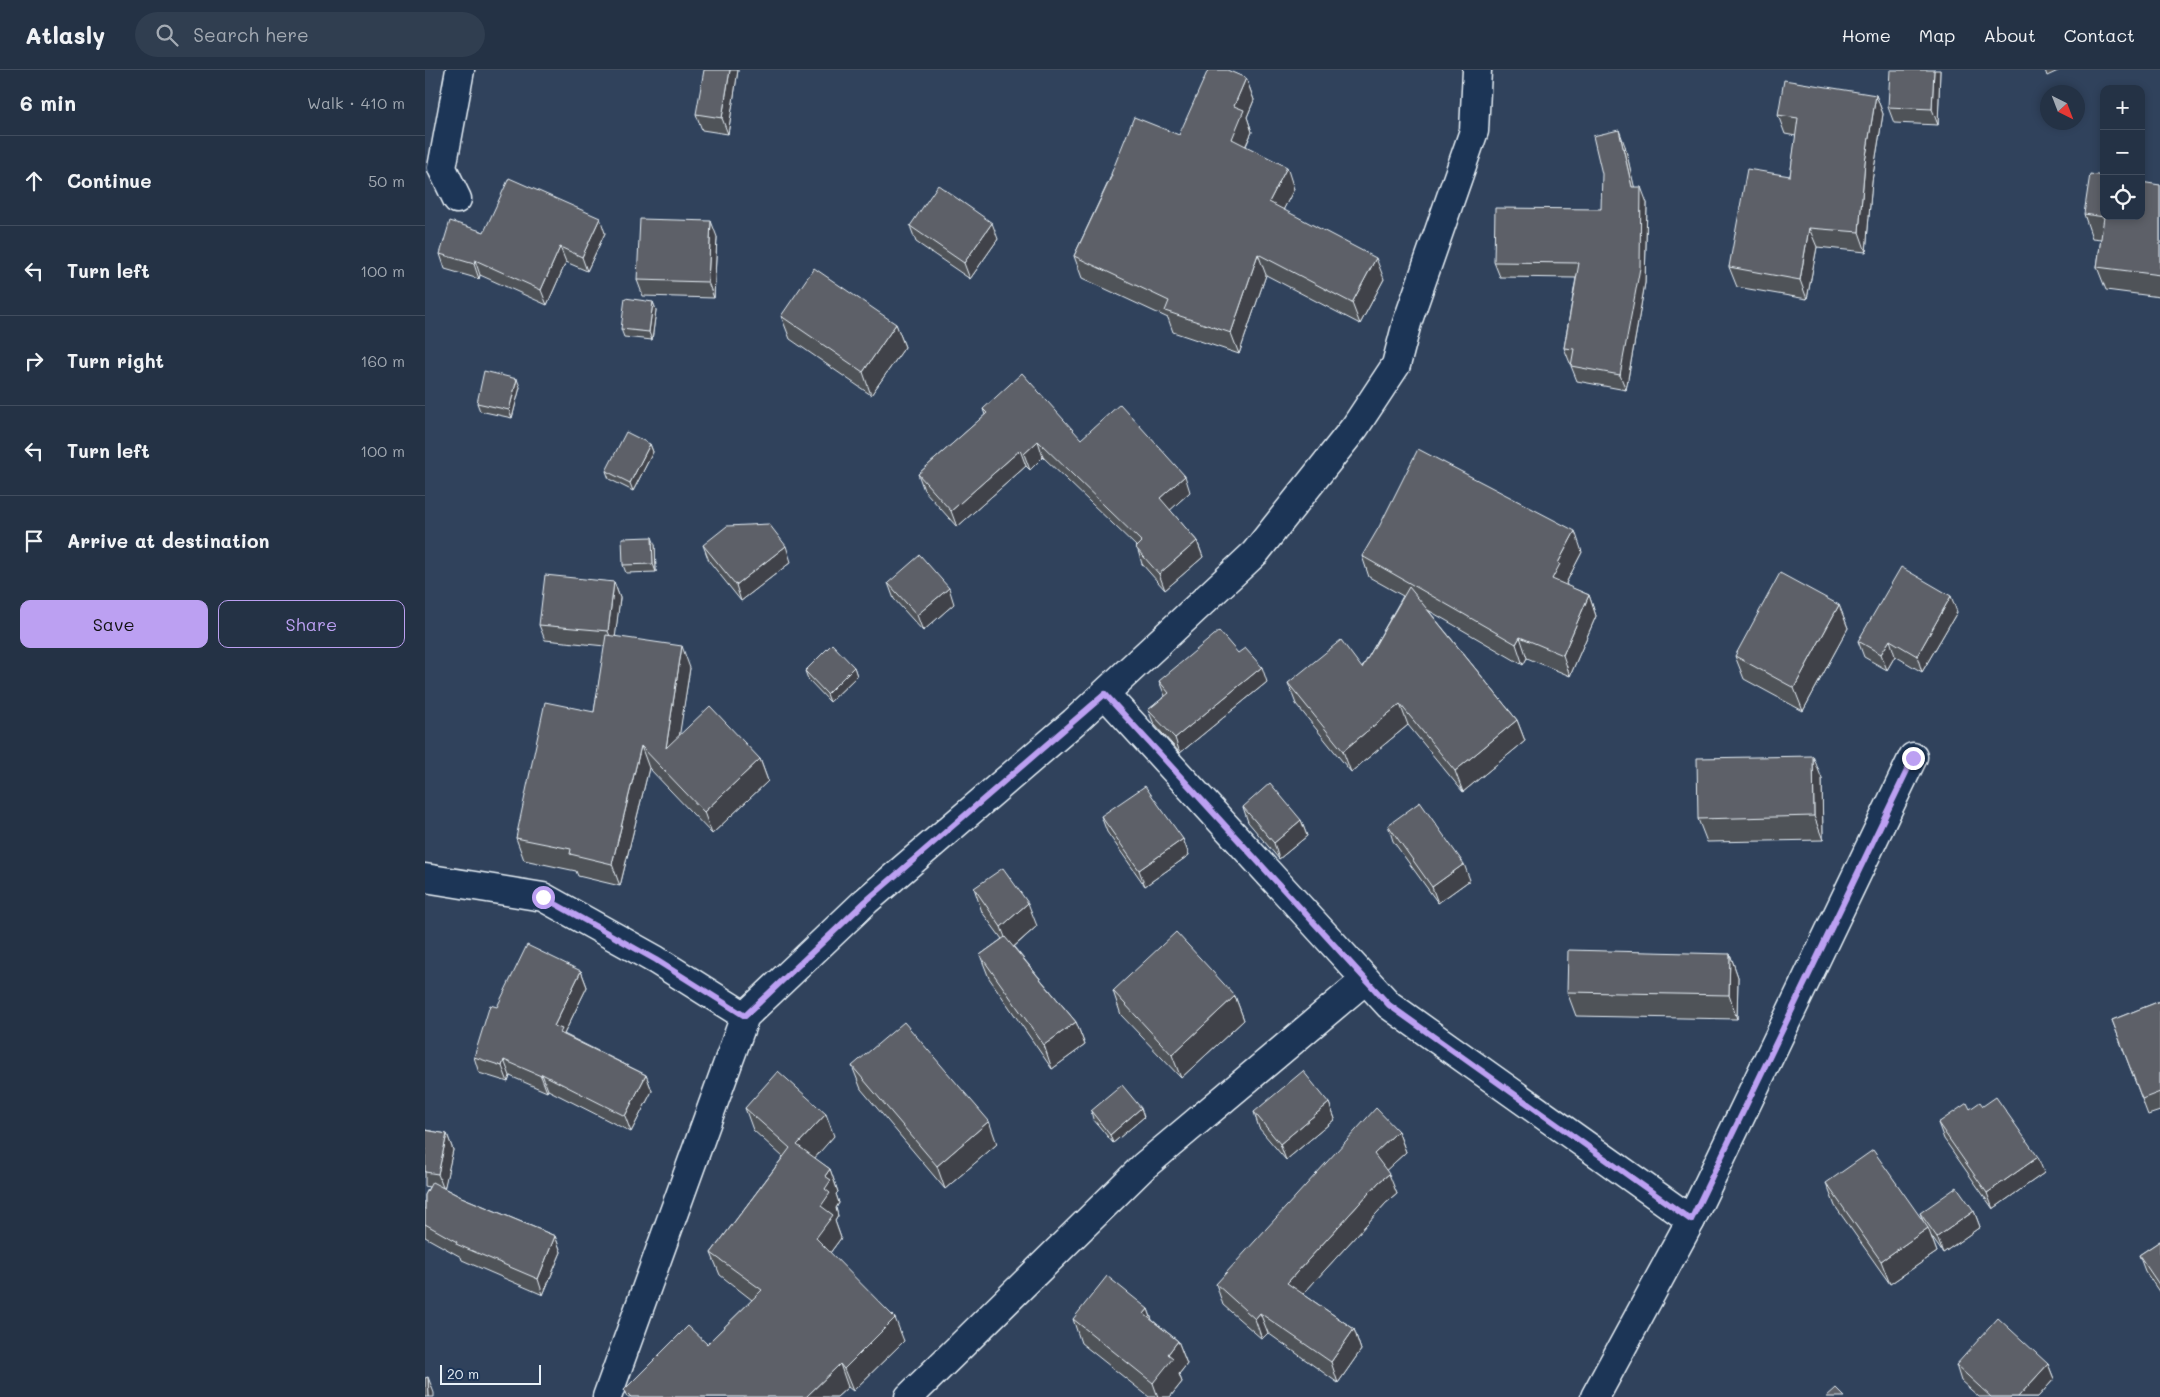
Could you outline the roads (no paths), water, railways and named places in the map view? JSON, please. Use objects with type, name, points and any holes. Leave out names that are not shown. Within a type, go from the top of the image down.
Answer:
[{"type":"street","points":[[457,199],[441,168],[460,70]]},
{"type":"street","points":[[607,1397],[745,1016],[866,901],[1105,694],[1255,553],[1355,427],[1396,366],[1407,323],[1474,131],[1477,70]]},
{"type":"street","points":[[1105,694],[1389,1005],[1691,1220]]},
{"type":"street","points":[[1595,1397],[1691,1220],[1913,758]]},
{"type":"street","points":[[425,878],[543,897],[656,960],[745,1016]]},
{"type":"street","points":[[909,1397],[1144,1166],[1365,980]]}]
